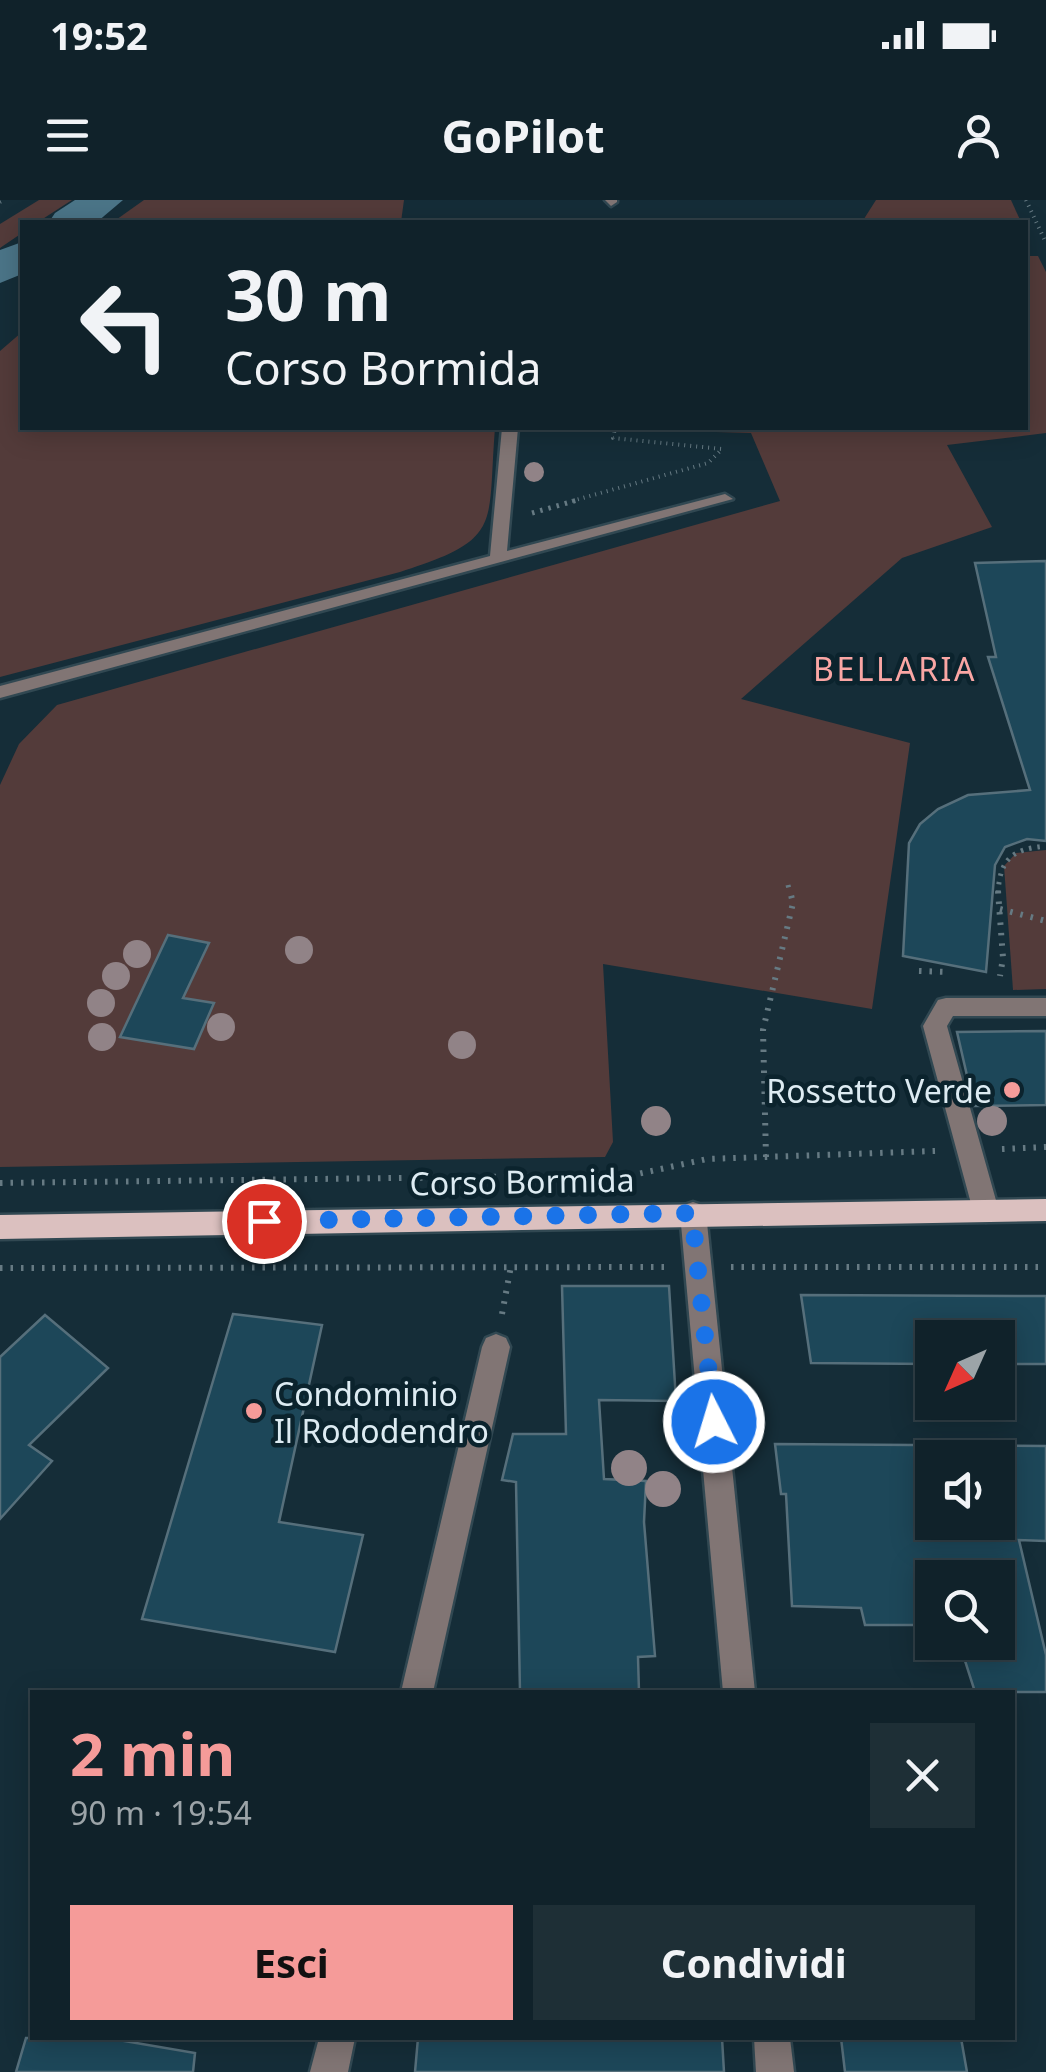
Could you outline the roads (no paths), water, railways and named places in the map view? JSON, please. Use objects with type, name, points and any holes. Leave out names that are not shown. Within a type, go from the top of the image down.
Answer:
[{"type":"main road","name":"Corso Bormida","points":[[0,1227],[1046,1210]]},
{"type":"street","points":[[498,560],[510,430]]},
{"type":"street","points":[[0,692],[725,500]]},
{"type":"street","points":[[986,1211],[935,1026],[946,1007],[1046,1007]]},
{"type":"street","points":[[692,1213],[739,1690]]},
{"type":"street","points":[[416,1690],[496,1347]]},
{"type":"street","points":[[330,2072],[337,2040]]},
{"type":"street","points":[[772,2040],[775,2072]]},
{"type":"waterway","points":[[73,220],[103,200]]},
{"type":"waterway","points":[[0,270],[20,256]]},
{"type":"place","name":"Rossetto Verde","points":[[1012,1090]]},
{"type":"place","name":"Condominio Il Rododendro","points":[[254,1411]]},
{"type":"district","name":"BELLARIA","points":[[895,668]]}]
